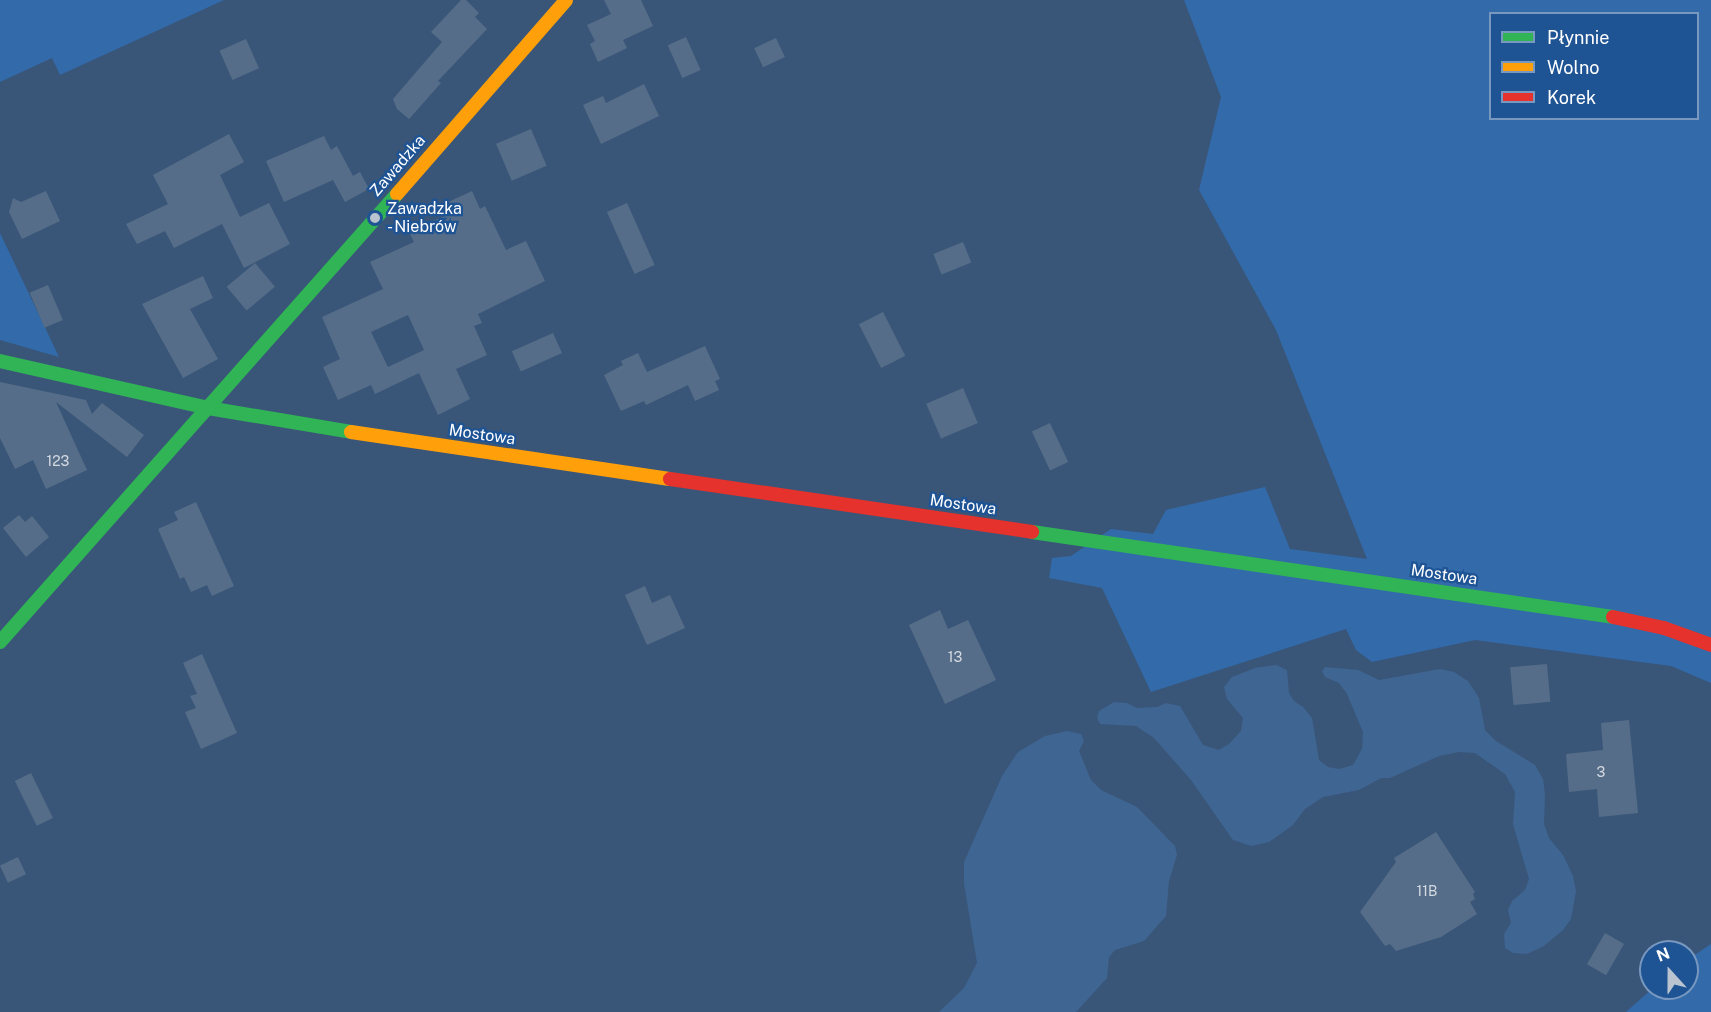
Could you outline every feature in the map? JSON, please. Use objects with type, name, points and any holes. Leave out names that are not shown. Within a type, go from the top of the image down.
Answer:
[{"type":"street","name":"Zawadzka","points":[[0,642],[566,0]]},
{"type":"street","name":"Mostowa","points":[[0,362],[208,408],[301,425],[1598,614],[1664,628],[1711,645]]},
{"type":"shaded area","points":[[0,0],[224,0],[60,75],[52,58],[0,82]]},
{"type":"shaded area","points":[[1184,0],[1711,0],[1711,683],[1671,666],[1475,640],[1372,662],[1356,650],[1346,629],[1151,692],[1102,588],[1049,578],[1052,558],[1071,556],[1111,529],[1153,534],[1166,510],[1265,487],[1290,549],[1367,559],[1276,330],[1199,190],[1221,97]]},
{"type":"shaded area","points":[[0,233],[59,357],[0,340]]},
{"type":"shaded area","points":[[1276,665],[1287,670],[1289,693],[1312,718],[1319,760],[1328,767],[1339,769],[1353,765],[1362,749],[1363,732],[1347,694],[1339,683],[1325,677],[1322,671],[1325,667],[1358,670],[1379,680],[1440,669],[1454,672],[1468,681],[1479,698],[1485,730],[1496,741],[1535,765],[1543,779],[1544,824],[1549,838],[1563,855],[1573,876],[1576,891],[1571,919],[1563,930],[1544,946],[1527,954],[1513,953],[1505,948],[1504,934],[1511,923],[1508,910],[1512,901],[1525,890],[1529,879],[1513,824],[1515,792],[1505,774],[1475,753],[1459,752],[1439,756],[1390,778],[1381,778],[1359,790],[1323,797],[1305,809],[1293,825],[1269,842],[1251,846],[1233,840],[1191,780],[1154,738],[1136,726],[1100,724],[1097,718],[1099,711],[1114,702],[1127,703],[1137,708],[1157,707],[1166,703],[1180,706],[1203,745],[1219,750],[1229,744],[1241,731],[1243,718],[1227,699],[1224,687],[1232,677],[1255,668]]},
{"type":"shaded area","points":[[1067,731],[1081,734],[1084,741],[1079,751],[1091,780],[1101,790],[1137,807],[1175,846],[1177,855],[1169,881],[1166,916],[1144,941],[1115,950],[1109,957],[1107,978],[1076,1012],[939,1012],[964,988],[977,963],[964,883],[964,862],[1002,776],[1018,752],[1045,736]]},
{"type":"shaded area","points":[[1711,944],[1711,1012],[1626,1012],[1640,1000],[1699,1000],[1699,952]]},
{"type":"building","points":[[461,0],[466,0],[479,13],[475,17],[487,29],[438,81],[441,83],[409,119],[397,109],[393,99],[442,42],[431,32]]},
{"type":"building","points":[[604,0],[641,0],[653,26],[623,40],[627,48],[598,62],[590,44],[595,41],[587,25],[611,14]]},
{"type":"building","points":[[686,37],[701,70],[682,78],[668,45]]},
{"type":"building","points":[[776,38],[785,57],[763,67],[754,48]]},
{"type":"building","points":[[246,39],[259,68],[233,80],[220,51]]},
{"type":"building","points":[[644,84],[659,116],[601,144],[583,105],[603,96],[606,103]]},
{"type":"building","points":[[531,129],[547,166],[512,181],[496,144]]},
{"type":"building","points":[[229,134],[244,162],[220,175],[240,217],[269,203],[290,244],[244,268],[222,224],[174,248],[165,231],[137,244],[126,224],[168,204],[153,175]]},
{"type":"building","points":[[324,136],[331,150],[337,146],[353,176],[360,172],[369,189],[345,202],[333,180],[284,202],[266,161]]},
{"type":"building","points":[[46,191],[60,221],[22,239],[9,212],[13,198],[21,202]]},
{"type":"building","points":[[472,191],[480,209],[485,206],[506,250],[526,241],[545,281],[478,314],[482,323],[474,326],[487,355],[456,369],[470,399],[438,415],[419,373],[375,394],[371,385],[338,400],[323,367],[340,359],[322,317],[383,289],[370,262],[414,242],[409,232],[449,214],[444,204]],"holes":[[[408,315],[424,350],[388,367],[371,332]]]},
{"type":"building","points":[[627,203],[655,265],[635,274],[607,212]]},
{"type":"building","points":[[963,242],[971,262],[942,274],[933,254]]},
{"type":"building","points":[[255,263],[275,287],[247,311],[227,287]]},
{"type":"building","points":[[203,276],[213,298],[190,309],[218,359],[183,378],[142,304]]},
{"type":"building","points":[[48,285],[63,320],[44,328],[30,293]]},
{"type":"building","points":[[883,312],[905,356],[881,368],[859,324]]},
{"type":"building","points":[[553,333],[562,353],[521,371],[512,351]]},
{"type":"building","points":[[705,346],[720,379],[715,381],[719,390],[695,401],[688,385],[646,405],[644,401],[621,411],[604,375],[623,365],[621,361],[638,353],[647,372]]},
{"type":"building","points":[[0,382],[86,400],[92,414],[102,403],[144,435],[127,457],[56,402],[87,470],[46,489],[33,460],[15,469],[0,438]]},
{"type":"building","points":[[963,388],[978,423],[941,439],[926,404]]},
{"type":"building","points":[[1050,423],[1068,462],[1050,470],[1032,431]]},
{"type":"building","points":[[196,502],[234,586],[212,596],[207,585],[191,592],[184,577],[180,579],[158,529],[178,520],[174,512]]},
{"type":"building","points":[[19,515],[25,522],[32,516],[49,537],[26,557],[3,528]]},
{"type":"building","points":[[645,586],[652,603],[670,595],[685,628],[647,645],[625,595]]},
{"type":"building","points":[[940,610],[948,629],[968,620],[996,680],[945,704],[909,625]]},
{"type":"building","points":[[202,654],[237,733],[201,749],[185,712],[196,708],[190,696],[197,694],[183,663]]},
{"type":"building","points":[[1547,664],[1550,702],[1513,705],[1510,667]]},
{"type":"building","points":[[1629,720],[1638,813],[1599,817],[1597,789],[1569,792],[1566,754],[1603,750],[1601,723]]},
{"type":"building","points":[[31,773],[53,818],[37,826],[15,781]]},
{"type":"building","points":[[1436,832],[1475,892],[1473,894],[1475,899],[1470,902],[1477,914],[1441,937],[1396,951],[1390,944],[1385,946],[1360,912],[1396,862],[1394,858]]},
{"type":"building","points":[[18,857],[26,874],[8,883],[0,865]]},
{"type":"building","points":[[1605,933],[1624,944],[1606,975],[1587,964]]},
{"type":"traffic: fast","points":[[0,642],[397,194]]},
{"type":"traffic: fast","points":[[0,361],[208,408],[351,432]]},
{"type":"traffic: fast","points":[[1032,532],[1613,617]]},
{"type":"traffic: slow","points":[[397,194],[566,0]]},
{"type":"traffic: slow","points":[[351,432],[670,479]]},
{"type":"traffic: jam","points":[[670,479],[1032,532]]},
{"type":"traffic: jam","points":[[1613,617],[1664,628],[1711,645]]},
{"type":"place","name":"Zawadzka - Niebrów","points":[[375,218]]}]
